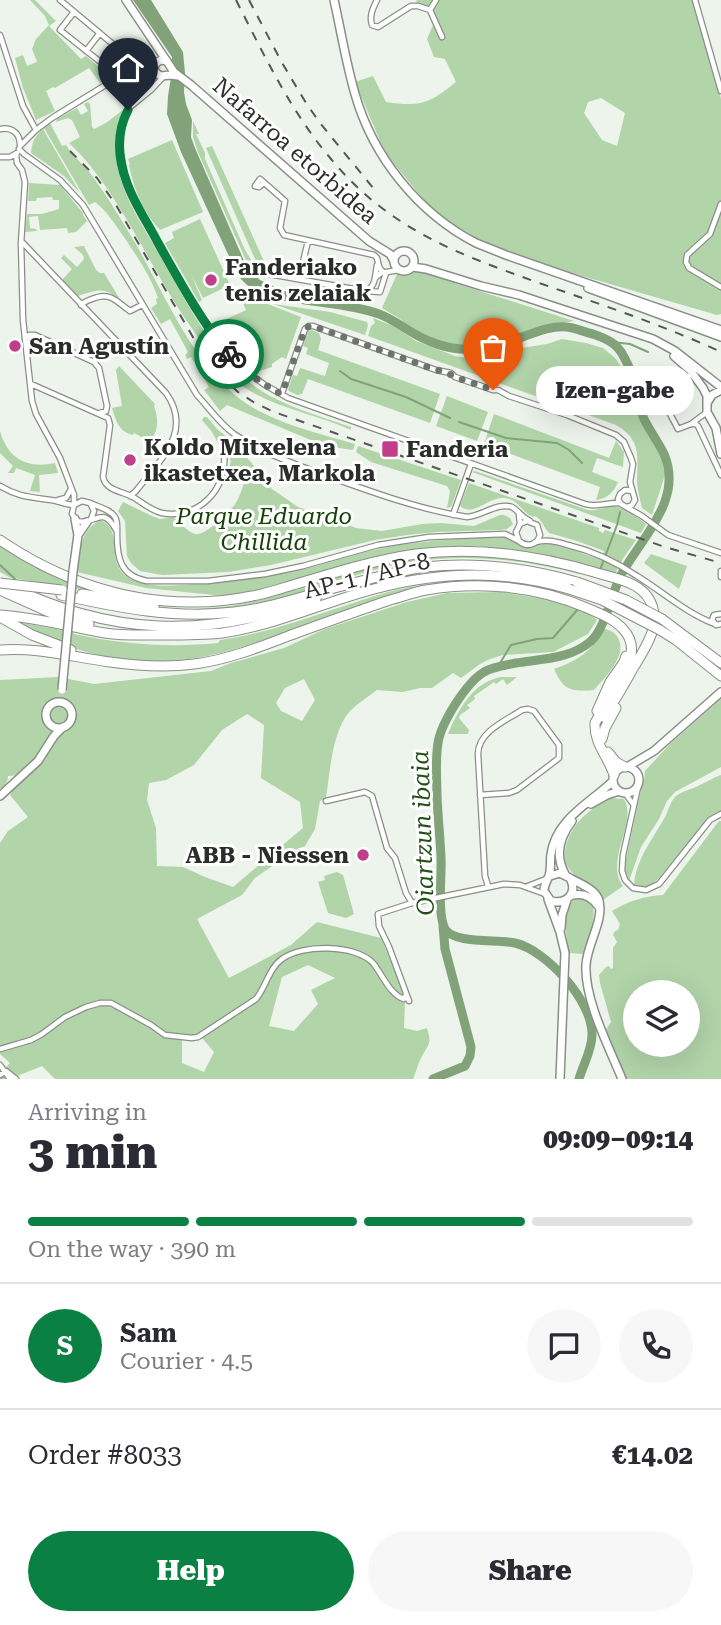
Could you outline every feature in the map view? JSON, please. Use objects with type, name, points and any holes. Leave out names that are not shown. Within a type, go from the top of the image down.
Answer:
[{"type":"highway","points":[[0,540],[39,564],[79,581],[137,597],[173,601],[214,601],[252,596],[416,554],[477,551],[533,556],[622,580],[639,582],[653,608],[655,618],[652,633],[599,720],[602,739],[609,754],[626,767]]},
{"type":"highway","name":"AP-1 / AP-8","points":[[62,593],[143,612],[195,615],[263,607],[424,567],[477,564],[503,566],[578,582],[626,600],[662,619],[721,663]]},
{"type":"highway","points":[[0,583],[149,605],[194,607],[253,600],[354,568]]},
{"type":"highway","name":"AP-1 / AP-8","points":[[0,616],[29,618],[135,636],[199,635],[277,621],[371,590],[409,581],[443,576],[511,576],[544,582],[602,600],[660,630],[720,676]]},
{"type":"highway","points":[[0,583],[54,606],[120,623],[195,626],[236,621],[274,612],[365,580]]},
{"type":"highway","points":[[0,650],[32,650],[148,666],[195,664],[243,652],[362,609],[424,590],[462,586],[518,589],[562,598],[608,618],[626,633],[632,652],[629,685],[605,728],[602,739]]},
{"type":"highway","points":[[0,590],[32,606],[66,618],[119,631],[161,635]]},
{"type":"highway","points":[[0,616],[49,643],[110,662]]},
{"type":"highway","points":[[614,778],[595,733],[602,698],[625,661],[626,633]]},
{"type":"main road","name":"Nafarroa etorbidea","points":[[126,0],[159,49],[162,68],[191,85],[369,241],[387,252],[394,265],[403,251],[410,252],[414,257],[414,264],[426,269],[519,295],[653,339],[676,351],[721,388]]},
{"type":"main road","points":[[334,0],[355,96],[371,135],[397,177],[431,212],[456,231],[506,255],[721,330]]},
{"type":"main road","points":[[394,265],[407,271],[414,264]]},
{"type":"main road","points":[[556,273],[598,293],[721,337]]},
{"type":"main road","name":"Nafarroa etorbidea","points":[[641,336],[673,355],[703,388],[721,454]]},
{"type":"main road","points":[[707,407],[712,395],[721,388]]},
{"type":"main road","points":[[712,420],[721,424]]},
{"type":"main road","points":[[52,740],[47,715],[62,690],[78,535],[75,519]]},
{"type":"main road","points":[[78,535],[89,521]]},
{"type":"main road","points":[[0,796],[38,761],[71,719],[71,711],[66,705],[62,690]]},
{"type":"main road","points":[[560,1079],[565,953],[544,886],[556,836],[575,812],[614,778],[618,769],[654,751],[721,692]]},
{"type":"main road","points":[[52,705],[66,705]]},
{"type":"main road","points":[[50,723],[54,727],[63,727]]},
{"type":"main road","points":[[639,775],[654,751]]},
{"type":"main road","points":[[560,932],[562,915],[573,887],[560,863],[561,841],[567,827],[590,805],[607,795],[631,793],[638,787],[639,775],[635,770],[626,767]]},
{"type":"main road","points":[[614,778],[615,787],[622,792]]},
{"type":"main road","points":[[548,877],[555,873],[568,876],[593,892],[599,901],[599,921],[587,956],[587,979],[594,1008],[622,1079]]},
{"type":"main road","points":[[547,896],[555,902],[578,894],[584,895],[600,909]]},
{"type":"street","points":[[60,0],[138,65]]},
{"type":"street","points":[[377,0],[372,13],[372,25],[378,27],[412,3],[430,10],[442,37]]},
{"type":"street","points":[[430,10],[436,0]]},
{"type":"street","points":[[695,0],[721,91]]},
{"type":"street","points":[[74,12],[60,30],[119,77]]},
{"type":"street","points":[[86,51],[100,33]]},
{"type":"street","points":[[0,35],[17,90],[27,116],[36,130]]},
{"type":"street","points":[[8,158],[16,154],[44,122],[138,65],[162,68],[152,89],[130,107],[121,126],[119,142],[126,182],[202,317],[217,340],[251,375],[288,398],[590,506],[620,503],[674,538],[720,553]]},
{"type":"street","points":[[0,130],[6,128],[19,137],[29,137]]},
{"type":"street","points":[[19,137],[24,154],[58,178],[83,205],[197,395],[225,427],[245,441],[292,463],[375,493],[453,515],[472,517],[493,508],[513,508],[537,525],[549,540],[593,553],[617,564],[639,582],[704,620],[719,625]]},
{"type":"street","points":[[16,154],[26,186],[22,241],[23,320],[34,409],[71,485],[75,498],[72,511],[75,519],[82,523],[97,516],[107,518],[117,533]]},
{"type":"street","points":[[0,157],[17,163]]},
{"type":"street","points":[[264,183],[285,201],[280,228],[284,235],[377,258],[372,287],[365,291]]},
{"type":"street","points":[[721,204],[709,234],[688,255],[685,262],[721,287]]},
{"type":"street","points":[[299,279],[308,241]]},
{"type":"street","points":[[23,250],[33,255],[166,393],[175,411],[176,432],[170,446],[131,496]]},
{"type":"street","points":[[377,264],[380,270],[394,265]]},
{"type":"street","points":[[375,278],[394,265]]},
{"type":"street","points":[[269,274],[380,292],[394,265]]},
{"type":"street","points":[[81,304],[106,295],[130,311],[142,304]]},
{"type":"street","points":[[282,393],[305,329],[313,326],[612,432],[624,442],[633,464],[630,482],[637,509],[642,516]]},
{"type":"street","points":[[25,340],[29,335],[35,335],[92,360],[99,371],[107,408],[102,415]]},
{"type":"street","points":[[693,374],[658,390],[678,429],[691,424],[707,407]]},
{"type":"street","points":[[30,383],[109,419],[104,483],[159,512],[176,514],[193,510],[207,501],[218,488],[224,471],[224,454]]},
{"type":"street","points":[[691,424],[698,426],[721,474]]},
{"type":"street","points":[[453,515],[471,464]]},
{"type":"street","points":[[55,500],[66,498],[71,485]]},
{"type":"street","points":[[0,486],[22,496],[55,500],[69,505],[82,501],[108,511],[117,521],[118,554],[126,571],[138,579],[159,582],[217,580],[265,574],[412,539],[505,534],[531,545],[540,537],[540,532]]},
{"type":"street","points":[[620,503],[618,496],[621,492],[632,492]]},
{"type":"street","points":[[627,507],[635,502]]},
{"type":"street","points":[[89,521],[94,511],[90,503]]},
{"type":"street","points":[[519,514],[516,532],[519,541]]},
{"type":"street","points":[[505,534],[524,521],[530,521]]},
{"type":"street","points":[[536,542],[549,540]]},
{"type":"street","points":[[704,620],[717,613]]},
{"type":"street","points":[[717,613],[712,622],[719,625]]},
{"type":"street","points":[[480,794],[509,793],[517,790],[559,758],[559,745],[534,711],[522,710],[484,736],[480,742],[480,794],[485,876],[488,886]]},
{"type":"street","points":[[638,787],[622,871],[633,888],[642,890],[659,884],[710,820],[721,814]]},
{"type":"street","points":[[326,801],[365,792],[372,796],[387,848],[395,858],[412,903]]},
{"type":"street","points":[[622,792],[634,805]]},
{"type":"street","points":[[525,886],[536,884],[548,877]]},
{"type":"street","points":[[0,1049],[31,1040],[74,1013],[105,1002],[138,1017],[165,1035],[198,1037],[256,999],[272,969],[281,959],[299,951],[320,947],[334,948],[367,958],[396,995],[404,999],[407,998],[379,926],[378,914],[412,903],[488,886],[525,886],[547,896]]},
{"type":"street","points":[[0,1065],[2,1073],[10,1079]]},
{"type":"street","points":[[2,1073],[6,1071],[16,1079]]},
{"type":"green space","points":[[30,0],[35,0],[56,21],[49,26],[81,59],[86,56],[108,75],[108,79],[100,83],[89,68],[46,91],[55,111],[36,120],[15,58],[23,55],[27,66],[37,62],[32,49],[36,39],[49,25],[45,16]]},
{"type":"green space","points":[[694,0],[721,99],[721,314],[558,269],[502,249],[456,226],[429,206],[385,153],[355,82],[373,76],[386,102],[416,104],[431,99],[456,82],[445,59],[434,57],[427,39],[433,25],[428,10],[416,2]],"holes":[[[601,98],[625,113],[617,146],[602,140],[584,113],[588,102]]]},
{"type":"green space","points":[[88,102],[94,129],[124,109],[117,127],[116,156],[127,197],[214,345],[241,375],[268,395],[351,427],[351,430],[251,392],[231,377],[213,358],[175,303],[108,189],[69,143],[80,137],[72,120],[68,118],[56,122],[77,108],[81,115],[88,111],[84,104]]},
{"type":"green space","points":[[193,121],[205,159],[245,250],[258,271],[267,276],[265,279],[258,276],[248,265],[198,152],[193,137]]},
{"type":"green space","points":[[50,123],[62,146],[66,145],[106,196],[184,333],[217,378],[259,411],[294,426],[355,444],[353,450],[325,446],[227,405],[220,411],[204,390],[209,387],[191,357],[187,359],[185,355],[188,352],[170,319],[161,324],[151,308],[157,304],[158,298],[140,261],[104,211],[95,202],[89,205],[44,128]]},
{"type":"green space","points":[[43,129],[80,193],[64,176],[31,153],[34,140]]},
{"type":"green space","points":[[172,140],[203,212],[160,230],[140,200],[128,159]]},
{"type":"green space","points":[[212,146],[267,268],[266,271],[259,268],[206,148]]},
{"type":"green space","points":[[29,183],[60,185],[87,221],[76,232],[68,233],[67,228],[40,230],[38,216],[29,217],[30,228],[37,231],[25,232],[27,214],[42,214],[59,209],[59,200],[53,200],[52,197],[28,201]]},
{"type":"green space","points":[[200,219],[230,285],[203,298],[191,274],[202,300],[199,302],[165,243],[174,238],[172,232]]},
{"type":"green space","points":[[84,246],[96,270],[104,273],[121,301],[105,291],[78,296],[62,280],[72,269],[61,258],[64,255],[77,267],[84,259],[74,247]]},
{"type":"green space","points":[[421,269],[454,280],[454,283],[574,321],[554,324],[486,345],[464,348],[448,345],[419,334],[382,308],[397,274],[409,274]]},
{"type":"green space","points":[[247,296],[301,317],[286,359],[282,357],[272,364],[272,367],[257,372],[213,325],[246,310],[241,298]]},
{"type":"green space","points":[[273,304],[330,312],[367,322],[368,326],[365,335]]},
{"type":"green space","points":[[373,318],[393,326],[416,341],[455,356],[486,361],[501,358],[515,349],[562,339],[603,348],[624,370],[632,387],[636,414],[661,456],[665,475],[652,515],[642,508],[637,482],[636,448],[624,430],[368,336],[375,323]]},
{"type":"green space","points":[[308,331],[319,333],[321,339],[318,350],[440,394],[430,423],[308,379],[302,394],[289,391],[293,375],[297,376],[300,368],[325,376],[329,363],[306,354],[308,348],[303,346]]},
{"type":"green space","points":[[119,366],[155,404],[157,424],[151,442],[124,431],[117,421],[112,408],[122,406],[116,370]]},
{"type":"green space","points":[[447,396],[488,412],[477,441],[436,426]]},
{"type":"green space","points":[[494,414],[609,458],[616,441],[624,452],[623,467],[597,458],[592,472],[618,482],[614,489],[607,497],[596,500],[600,487],[484,444]]},
{"type":"green space","name":"Parque Eduardo Chillida","points":[[204,417],[236,444],[272,489],[298,507],[356,528],[382,531],[441,523],[474,526],[500,515],[510,518],[513,524],[501,530],[437,532],[375,540],[271,565],[228,572],[162,575],[140,571],[127,556],[125,521],[118,511],[123,502],[160,519],[173,517],[189,531],[199,534],[223,518],[240,495],[245,478],[229,466],[231,462],[228,452],[202,420]]},
{"type":"green space","points":[[0,431],[8,449],[20,460],[36,464],[55,463],[58,473],[39,475],[40,492],[30,491],[35,475],[16,468],[14,473],[8,473],[13,466],[0,453]]},
{"type":"green space","points":[[358,446],[461,480],[451,507],[447,508],[450,491],[447,486],[371,462],[356,452]]},
{"type":"green space","points":[[472,472],[588,510],[619,507],[646,524],[641,533]]},
{"type":"green space","points":[[469,483],[599,528],[603,533],[605,530],[636,540],[615,574],[542,554],[478,546],[397,552],[279,586],[223,596],[146,588],[77,572],[84,536],[100,520],[108,525],[112,532],[116,560],[126,576],[152,585],[259,578],[388,547],[461,539],[505,537],[526,548],[547,543],[601,560],[604,551],[549,533],[539,519],[529,515],[511,500],[501,498],[475,509],[465,509],[460,506]]},
{"type":"green space","points":[[0,544],[131,599],[9,577],[0,572]]},
{"type":"green space","points":[[651,554],[687,566],[679,589],[644,563]]},
{"type":"green space","points":[[469,555],[507,556],[580,573],[492,559],[426,560],[372,570],[268,601],[233,607],[185,610],[231,606],[265,599],[402,560]]},
{"type":"green space","points":[[452,582],[374,601],[231,650],[178,660],[134,660],[90,653],[11,621],[127,643],[218,643],[220,640],[284,626],[396,590]]},
{"type":"green space","points":[[501,592],[538,598],[577,608],[597,620],[588,634],[553,652],[503,655],[480,664],[461,678],[453,673],[432,688],[403,692],[377,690],[350,711],[339,729],[326,798],[320,801],[315,829],[305,846],[255,878],[242,895],[197,919],[229,978],[291,945],[317,922],[381,938],[403,990],[404,1028],[417,1031],[427,1028],[429,1033],[429,1043],[413,1079],[55,1079],[42,1066],[17,1076],[7,1070],[13,1079],[0,1079],[0,1065],[5,1068],[10,1063],[0,1054],[0,843],[8,831],[28,817],[10,795],[21,775],[8,776],[6,784],[0,788],[0,680],[58,677],[94,684],[211,671],[284,648],[325,629],[407,602],[447,593]],"holes":[[[304,679],[315,700],[302,721],[281,711],[276,703],[285,688]],[[247,714],[264,725],[261,778],[300,802],[303,828],[233,887],[183,867],[157,866],[156,828],[147,800],[149,783],[166,780],[194,765],[222,730]],[[308,965],[335,978],[311,990],[318,1004],[294,1031],[269,1026],[282,977]],[[190,1035],[203,1039],[214,1052],[204,1072],[182,1063],[182,1040]]]},
{"type":"green space","points":[[604,628],[613,632],[619,640],[619,656],[615,663],[594,690],[579,691],[569,688],[554,669],[583,654]]},
{"type":"green space","points":[[501,677],[517,677],[507,685],[503,679],[496,684],[494,682],[474,696],[475,699],[467,705],[470,708],[459,718],[469,730],[468,734],[448,734],[468,698],[482,685]]},
{"type":"green space","points":[[721,699],[721,767],[675,792],[667,801],[641,847],[629,881],[625,872],[626,859],[645,771],[670,744]]},
{"type":"green space","points":[[721,775],[721,811],[710,816],[656,881],[645,887],[634,885],[642,857],[674,798]]},
{"type":"green space","points":[[611,798],[624,799],[627,809],[617,865],[623,886],[603,900],[596,889],[571,871],[567,866],[565,853],[568,839],[579,821]]},
{"type":"green space","points":[[721,821],[721,1079],[618,1079],[601,1037],[611,1022],[599,975],[606,967],[613,968],[613,948],[617,942],[613,935],[620,924],[612,911],[624,904],[663,895]]},
{"type":"green space","points":[[337,872],[343,875],[354,914],[346,918],[328,913],[318,882],[325,880],[324,876]]},
{"type":"green space","points":[[579,897],[592,905],[594,912],[584,954],[569,953],[565,922],[568,907]]},
{"type":"shaded area","points":[[133,0],[151,0],[183,52],[184,92],[192,120],[191,137],[195,148],[248,270],[260,280],[280,289],[278,299],[247,285],[240,278],[227,252],[181,152],[167,114],[172,57]]},
{"type":"waterway","name":"Oiartzun ibaia","points":[[268,291],[379,314],[422,338],[455,348],[490,346],[560,327],[574,328],[603,338],[615,345],[624,357],[634,379],[641,413],[664,454],[669,471],[669,487],[664,503],[658,518],[621,575],[596,635],[583,647],[565,655],[504,665],[484,672],[455,704],[438,743],[436,770],[441,857],[440,904],[445,929],[457,937],[515,943],[540,956],[566,979],[585,1007],[592,1035],[591,1046],[579,1079]]},
{"type":"waterway","points":[[612,342],[630,344],[648,352]]},
{"type":"waterway","points":[[340,371],[351,379],[406,397],[450,418]]},
{"type":"waterway","points":[[459,422],[506,438],[557,443],[582,463]]},
{"type":"waterway","points":[[600,570],[620,512]]},
{"type":"waterway","points":[[0,565],[16,580]]},
{"type":"waterway","points":[[497,668],[511,645],[553,638],[578,609]]},
{"type":"waterway","points":[[433,1079],[465,1066],[471,1047],[445,949],[443,926]]},
{"type":"railway","points":[[236,0],[303,122],[331,159],[377,204],[427,237],[454,250],[655,324],[721,352]]},
{"type":"railway","points":[[249,0],[306,103],[378,194]]},
{"type":"railway","points":[[70,151],[97,178],[116,205],[204,356],[217,373],[255,403],[274,412],[665,547],[721,563]]},
{"type":"way so far","points":[[229,354],[251,375],[276,392],[282,393],[305,329],[313,326],[493,390]]},
{"type":"place","name":"Fanderiako tenis zelaiak","points":[[211,280]]},
{"type":"place","name":"San Agustín","points":[[15,346]]},
{"type":"place","name":"Izen-gabe","points":[[493,390]]},
{"type":"place","name":"Fanderia","points":[[390,449]]},
{"type":"place","name":"Koldo Mitxelena ikastetxea, Markola","points":[[130,460]]},
{"type":"place","name":"ABB - Niessen","points":[[363,855]]},
{"type":"route","points":[[128,110],[121,126],[119,142],[126,182],[195,307],[229,354]]}]
